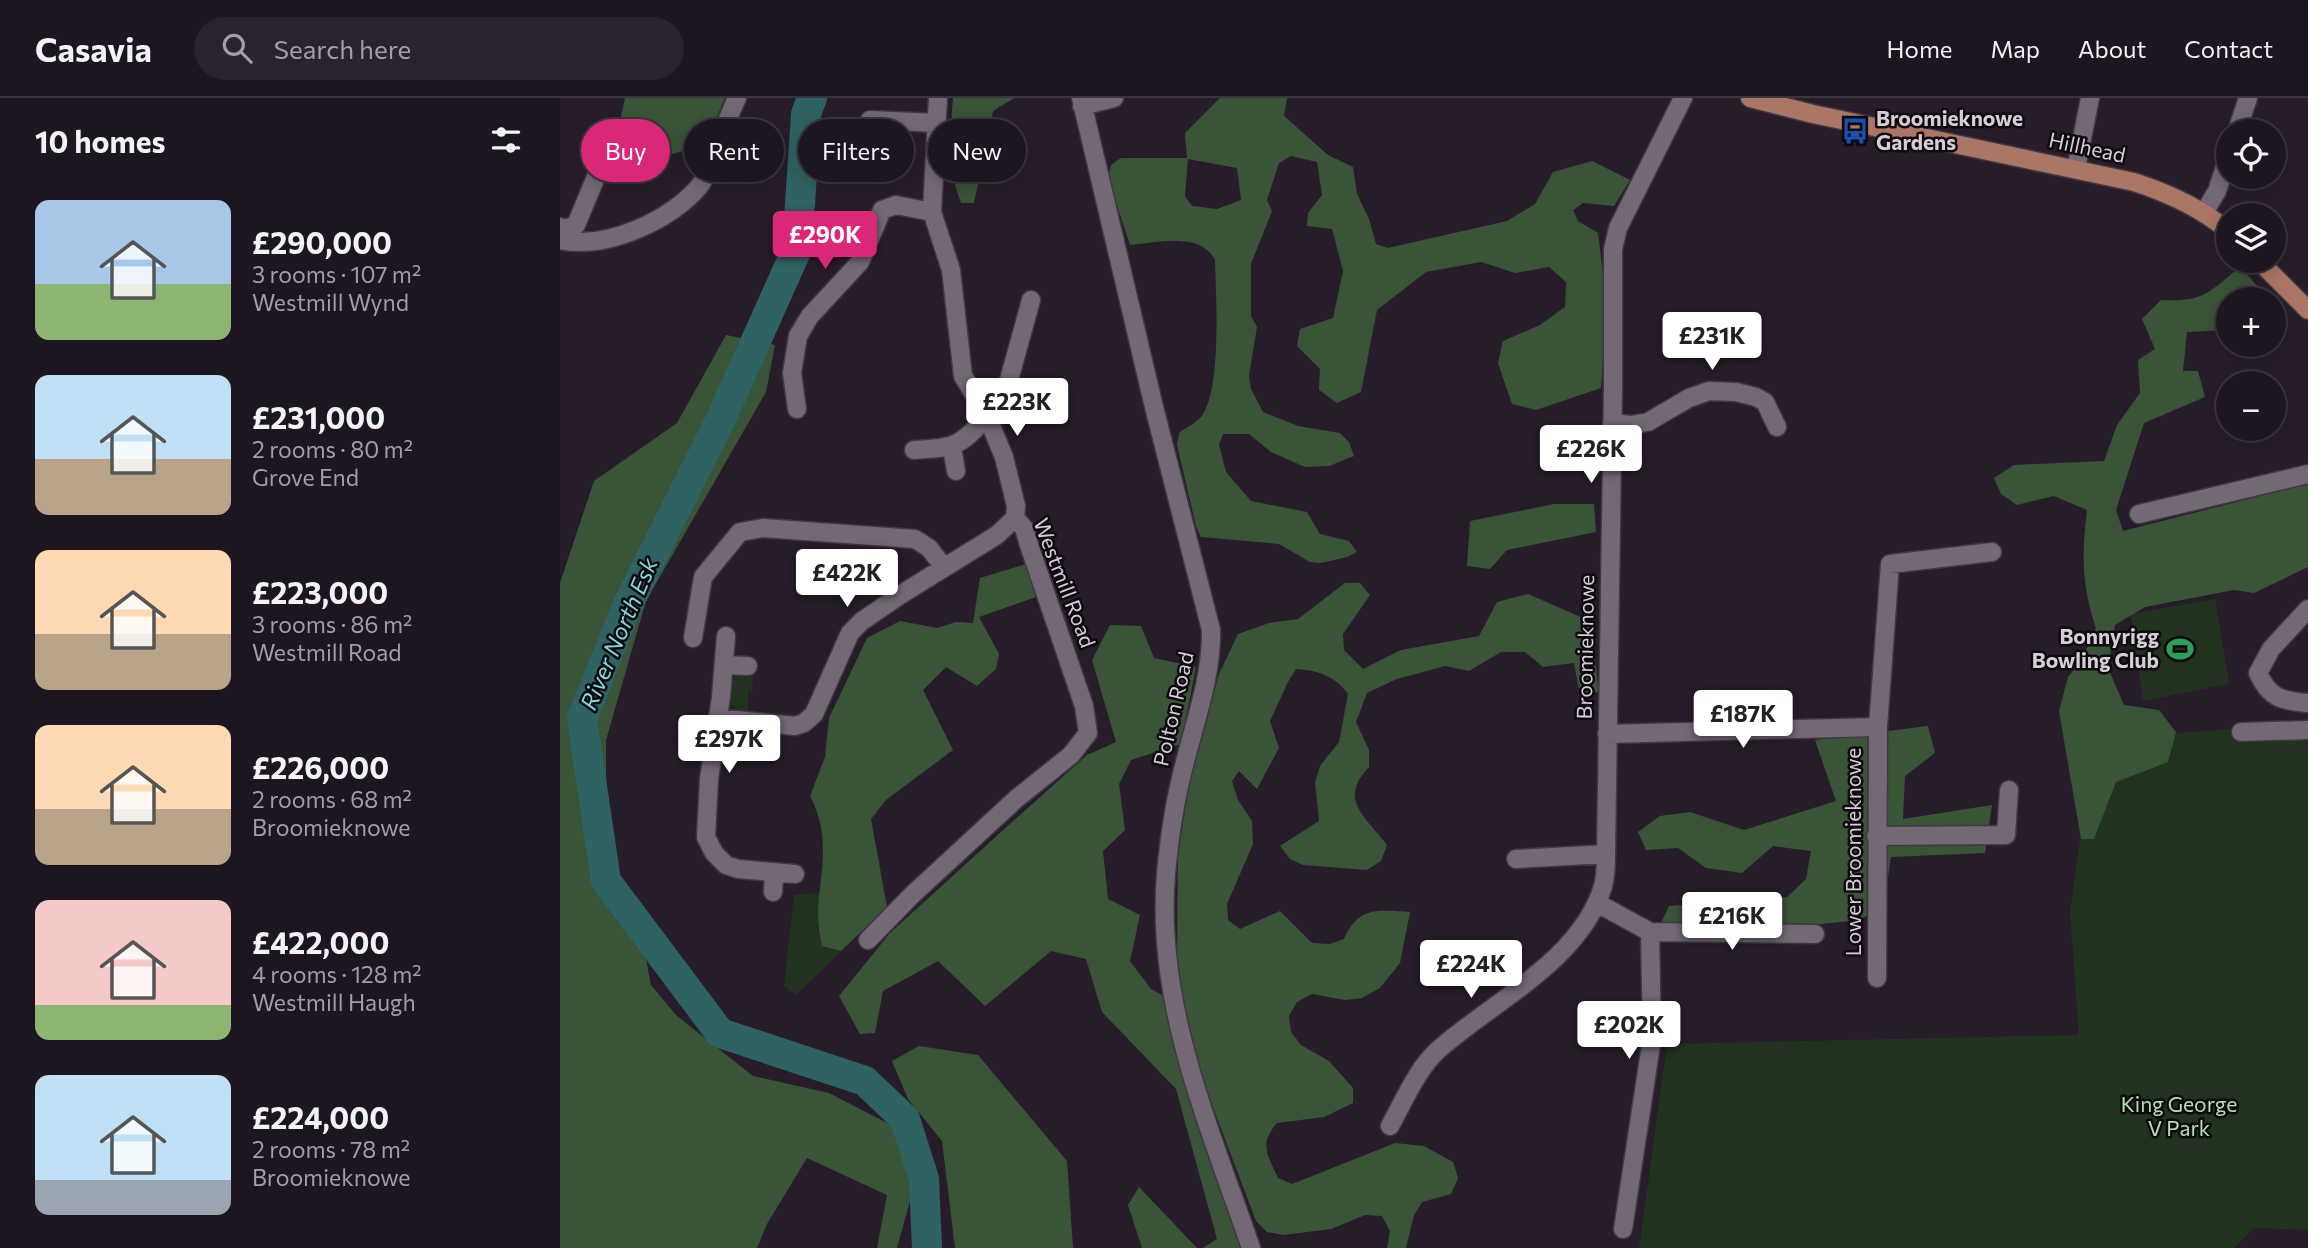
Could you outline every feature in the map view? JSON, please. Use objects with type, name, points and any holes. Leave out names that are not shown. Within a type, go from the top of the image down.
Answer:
[{"type":"main road","name":"Hillhead","points":[[1755,99],[1813,114],[2134,181],[2181,200],[2216,222]]},
{"type":"main road","points":[[2271,273],[2308,310]]},
{"type":"street","points":[[560,240],[568,242],[606,239],[662,218],[682,203],[702,182],[737,98]]},
{"type":"street","name":"Westmill Road","points":[[937,119],[938,98]]},
{"type":"street","points":[[1082,102],[1114,98]]},
{"type":"street","name":"Broomieknowe","points":[[1390,1126],[1416,1078],[1437,1051],[1541,971],[1573,937],[1597,903],[1603,885],[1606,854],[1612,249],[1618,228],[1683,98]]},
{"type":"street","points":[[2076,169],[2090,98]]},
{"type":"street","points":[[2241,119],[2248,98]]},
{"type":"street","name":"Polton Road","points":[[1082,102],[1154,407],[1211,630],[1211,659],[1181,778],[1166,874],[1166,947],[1178,1027],[1251,1248]]},
{"type":"street","points":[[560,227],[565,229],[576,225],[594,182]]},
{"type":"street","name":"Westmill Road","points":[[868,940],[912,895],[1006,808],[1071,755],[1088,733],[1084,706],[1024,528],[1015,519],[1016,506],[1004,457],[985,414],[963,376],[951,270],[932,212],[934,182]]},
{"type":"street","points":[[2204,213],[2218,189]]},
{"type":"street","points":[[797,409],[792,373],[798,336],[810,316],[860,262],[883,209],[896,205],[932,212]]},
{"type":"street","points":[[914,450],[952,447],[972,433],[985,414],[1003,402],[1031,300]]},
{"type":"street","points":[[1612,423],[1631,425],[1648,422],[1689,398],[1709,391],[1736,392],[1765,401],[1777,427]]},
{"type":"street","points":[[952,447],[956,471]]},
{"type":"street","points":[[2139,514],[2308,474]]},
{"type":"street","points":[[717,718],[795,726],[804,723],[814,714],[840,650],[850,633],[862,621],[997,535],[1015,519]]},
{"type":"street","points":[[693,638],[703,577],[740,532],[763,528],[915,540],[929,548],[944,567]]},
{"type":"street","name":"Lower Broomieknowe","points":[[1877,978],[1878,727],[1890,564],[1992,552]]},
{"type":"street","points":[[2308,609],[2271,649],[2258,673],[2274,697],[2308,703]]},
{"type":"street","points":[[726,636],[721,697],[709,779],[706,837],[714,853],[726,865],[738,869],[795,874]]},
{"type":"street","points":[[723,665],[748,666]]},
{"type":"street","name":"Lower Broomieknowe","points":[[1607,734],[1878,727]]},
{"type":"street","points":[[2241,732],[2308,730]]},
{"type":"street","points":[[1876,836],[2006,835],[2009,790]]},
{"type":"street","points":[[1516,859],[1606,854]]},
{"type":"street","points":[[773,892],[774,873]]},
{"type":"street","points":[[1597,903],[1650,932],[1815,934]]},
{"type":"street","points":[[1623,1229],[1652,1038],[1650,932]]},
{"type":"green space","points":[[625,98],[725,98],[716,119],[684,119],[684,151],[670,155],[670,119],[620,119]]},
{"type":"green space","points":[[953,98],[1014,98],[993,111],[991,119],[951,119]]},
{"type":"green space","points":[[1220,98],[1287,98],[1284,116],[1328,155],[1353,167],[1357,194],[1369,219],[1376,244],[1388,248],[1507,221],[1535,204],[1553,172],[1592,161],[1630,180],[1614,206],[1583,203],[1573,210],[1578,221],[1598,233],[1607,306],[1601,388],[1536,410],[1512,404],[1498,363],[1503,341],[1540,325],[1565,307],[1566,282],[1549,267],[1515,273],[1481,262],[1426,272],[1377,310],[1361,392],[1337,403],[1319,390],[1320,369],[1297,346],[1300,329],[1333,318],[1343,271],[1332,229],[1307,226],[1308,213],[1322,195],[1317,162],[1291,156],[1279,163],[1267,200],[1272,211],[1251,264],[1251,316],[1257,327],[1249,376],[1251,389],[1263,412],[1298,426],[1340,433],[1349,442],[1354,456],[1329,466],[1305,467],[1271,452],[1249,434],[1223,434],[1219,445],[1226,472],[1251,501],[1307,512],[1320,534],[1349,541],[1357,552],[1321,563],[1310,562],[1279,544],[1201,537],[1177,445],[1179,433],[1201,417],[1208,404],[1212,386],[1217,318],[1215,260],[1208,251],[1189,242],[1165,241],[1130,245],[1108,178],[1111,165],[1121,158],[1187,158],[1185,133]],"holes":[[[1188,159],[1237,168],[1241,200],[1217,209],[1192,206],[1185,196]]]},
{"type":"green space","points":[[954,182],[978,182],[974,203],[961,203]]},
{"type":"green space","points":[[2232,273],[2245,273],[2258,287],[2216,287],[2216,331],[2187,332],[2183,371],[2198,371],[2205,397],[2144,423],[2116,510],[2123,531],[2308,481],[2308,567],[2254,593],[2234,590],[2145,607],[2115,625],[2108,668],[2124,705],[2159,710],[2176,732],[2168,762],[2116,782],[2094,839],[2081,839],[2059,711],[2068,677],[2081,661],[2096,628],[2084,569],[2087,510],[2054,496],[2017,505],[2001,494],[1994,478],[2014,465],[2104,461],[2117,425],[2140,393],[2138,360],[2155,349],[2142,319],[2161,300],[2196,297]]},
{"type":"green space","points":[[726,335],[775,345],[766,392],[646,601],[606,740],[606,904],[644,948],[651,985],[677,1016],[753,1076],[829,1093],[893,1126],[915,1183],[897,1248],[877,1248],[887,1195],[807,1158],[767,1224],[757,1248],[560,1248],[560,583],[594,481],[677,423]]},
{"type":"green space","points":[[1554,504],[1594,504],[1596,532],[1507,550],[1490,569],[1467,566],[1470,521]]},
{"type":"green space","points":[[1026,564],[1036,597],[979,617],[999,654],[996,669],[977,686],[946,667],[923,690],[953,750],[886,800],[871,819],[887,907],[841,951],[822,946],[818,909],[822,835],[810,796],[825,757],[829,718],[867,638],[900,621],[937,628],[956,622],[973,623],[980,578]]},
{"type":"green space","points":[[1345,583],[1360,583],[1370,595],[1343,634],[1344,650],[1363,669],[1401,650],[1479,636],[1497,602],[1528,594],[1590,621],[1599,692],[1580,695],[1574,663],[1543,667],[1525,652],[1501,652],[1469,671],[1445,666],[1397,679],[1367,693],[1356,722],[1369,750],[1369,767],[1360,779],[1355,799],[1363,816],[1387,845],[1381,861],[1367,870],[1303,865],[1290,859],[1280,846],[1319,821],[1315,782],[1320,766],[1339,742],[1348,694],[1332,678],[1296,669],[1270,721],[1279,748],[1257,789],[1239,771],[1232,781],[1238,800],[1252,821],[1253,844],[1227,904],[1228,920],[1240,929],[1280,911],[1312,943],[1330,944],[1344,939],[1356,921],[1370,912],[1410,912],[1400,963],[1380,988],[1362,998],[1345,1000],[1312,994],[1297,1002],[1289,1016],[1291,1032],[1301,1045],[1329,1061],[1353,1088],[1353,1103],[1324,1117],[1277,1123],[1266,1144],[1268,1156],[1278,1178],[1292,1184],[1395,1143],[1424,1146],[1453,1162],[1458,1178],[1451,1194],[1422,1202],[1414,1215],[1406,1248],[1387,1248],[1390,1231],[1382,1216],[1365,1215],[1331,1229],[1283,1235],[1267,1232],[1256,1221],[1189,1044],[1177,954],[1178,854],[1190,779],[1219,674],[1238,634],[1269,623],[1298,619]]},
{"type":"green space","name":"Bonnyrigg Bowling Club","points":[[2215,599],[2229,684],[2143,701],[2131,614]]},
{"type":"green space","points":[[1110,625],[1141,626],[1154,658],[1196,667],[1181,744],[1131,760],[1119,784],[1125,830],[1103,851],[1108,899],[1140,915],[1130,961],[1151,989],[1164,996],[1210,1156],[1241,1248],[1203,1248],[1217,1239],[1176,1089],[1102,1012],[1086,959],[1051,951],[985,1006],[938,961],[883,991],[875,1033],[860,1034],[839,996],[890,933],[1087,755],[1116,742],[1092,660]]},
{"type":"green space","points":[[737,675],[753,675],[752,691],[748,691],[748,711],[737,710],[731,705],[733,679]]},
{"type":"green space","name":"King George V Park","points":[[2308,723],[2308,1230],[2254,1228],[2234,1248],[1639,1248],[1667,1044],[2079,1035],[2070,912],[2094,740]]},
{"type":"green space","points":[[1928,726],[1935,753],[1905,776],[1903,819],[1992,805],[1985,853],[1891,857],[1884,905],[1860,920],[1674,939],[1661,923],[1669,906],[1787,897],[1806,879],[1811,851],[1773,846],[1742,873],[1706,868],[1678,848],[1646,850],[1638,832],[1660,816],[1690,812],[1744,830],[1836,801],[1815,740]]},
{"type":"green space","points":[[821,893],[817,929],[822,946],[841,951],[796,995],[784,986],[794,895]]},
{"type":"green space","points":[[919,1046],[978,1055],[1067,1161],[1073,1248],[955,1248],[942,1141],[908,1099],[892,1061]]},
{"type":"green space","points":[[1139,1187],[1197,1248],[1142,1248],[1128,1205]]},
{"type":"waterway","name":"River North Esk","points":[[812,98],[806,114],[797,249],[720,421],[627,606],[582,719],[606,881],[720,1033],[865,1081],[905,1119],[924,1179],[927,1248]]},
{"type":"place","name":"Broomieknowe Gardens","points":[[1855,131]]},
{"type":"place","name":"Bonnyrigg Bowling Club","points":[[2180,649]]}]
